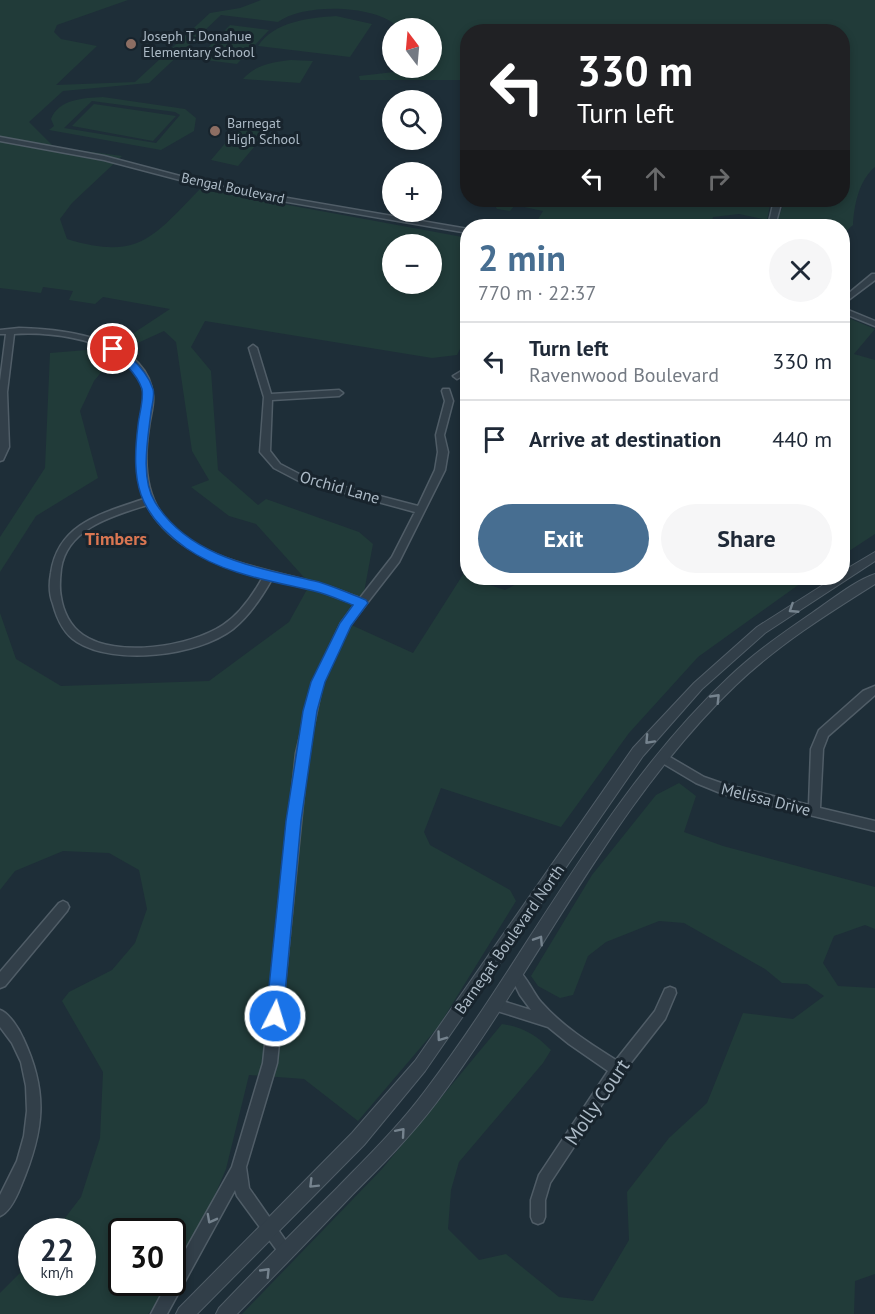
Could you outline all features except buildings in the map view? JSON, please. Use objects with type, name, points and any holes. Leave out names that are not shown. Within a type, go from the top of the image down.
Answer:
[{"type":"street","name":"Bengal Boulevard","points":[[0,139],[104,158],[218,188],[460,230]]},
{"type":"street","points":[[850,296],[875,276]]},
{"type":"street","points":[[850,313],[875,324]]},
{"type":"street","points":[[0,458],[5,447],[1,392],[5,332],[51,332],[87,339],[113,349],[135,367],[148,390],[141,462],[148,501],[163,522],[191,545],[226,563],[268,577],[319,587],[362,603]]},
{"type":"street","name":"Orchid Lane","points":[[253,348],[268,397],[265,452],[277,466],[300,478],[421,510]]},
{"type":"street","points":[[159,1314],[239,1167],[262,1096],[270,1063],[293,821],[310,711],[318,682],[346,623],[396,560],[440,470],[443,452],[440,435],[449,401],[446,391]]},
{"type":"street","points":[[268,397],[339,393]]},
{"type":"street","points":[[148,501],[86,525],[70,536],[61,548],[57,561],[55,597],[61,617],[70,632],[84,642],[104,650],[134,651],[181,646],[203,639],[227,628],[261,590],[268,577]]},
{"type":"street","name":"Barnegat Boulevard North","points":[[850,572],[875,556]]},
{"type":"street","name":"Barnegat Boulevard North","points":[[225,1314],[389,1146],[423,1106],[496,1005],[606,838],[663,758],[716,697],[779,640],[875,578]]},
{"type":"street","name":"Barnegat Boulevard North","points":[[184,1314],[358,1139],[420,1066],[638,752],[698,686],[761,630],[830,585]]},
{"type":"street","points":[[814,811],[817,749],[823,733],[858,701],[875,690]]},
{"type":"street","name":"Melissa Drive","points":[[663,758],[700,780],[723,789],[875,826]]},
{"type":"street","points":[[0,982],[63,907]]},
{"type":"street","points":[[516,975],[528,996],[549,1022],[617,1070]]},
{"type":"street","name":"Molly Court","points":[[538,1217],[538,1200],[544,1180],[617,1070],[660,1015],[670,993]]},
{"type":"street","points":[[496,1005],[549,1022]]},
{"type":"street","points":[[0,1016],[14,1032],[27,1056],[35,1100],[29,1143],[14,1185],[0,1209]]},
{"type":"street","points":[[239,1167],[242,1191],[286,1251]]},
{"type":"green space","points":[[0,0],[128,0],[57,25],[54,32],[61,39],[97,46],[56,85],[135,82],[210,13],[240,8],[261,0],[875,0],[875,167],[865,179],[858,193],[853,225],[850,228],[850,219],[778,219],[782,207],[850,207],[850,24],[460,24],[460,80],[360,80],[359,76],[382,73],[382,78],[442,78],[442,18],[384,18],[374,14],[340,9],[304,12],[278,22],[221,15],[149,83],[63,91],[29,122],[54,147],[122,156],[72,203],[60,219],[67,239],[91,245],[128,246],[156,232],[200,189],[460,237],[460,349],[457,355],[432,358],[205,321],[191,347],[211,371],[218,470],[258,505],[266,499],[359,532],[373,544],[362,603],[347,623],[413,653],[460,579],[460,585],[490,585],[505,590],[515,585],[798,585],[698,657],[629,733],[561,827],[441,788],[424,832],[430,845],[510,890],[516,901],[438,1027],[358,1121],[304,1079],[249,1075],[226,1169],[186,1264],[186,1218],[108,1218],[108,1296],[163,1296],[148,1314],[0,1314],[0,1293],[18,1275],[18,1296],[96,1296],[96,1218],[65,1218],[81,1197],[100,1138],[103,1072],[62,1001],[69,992],[112,970],[135,943],[147,909],[139,870],[109,853],[63,851],[15,871],[0,890],[0,613],[16,659],[61,686],[209,681],[289,622],[310,584],[256,524],[229,516],[191,487],[209,480],[192,451],[176,342],[164,331],[118,352],[94,381],[80,411],[98,478],[36,516],[0,572],[0,537],[45,468],[50,353],[111,348],[170,309],[103,297],[95,304],[69,300],[73,291],[43,287],[41,293],[0,288]]},
{"type":"green space","points":[[336,16],[372,24],[350,57],[258,46],[274,31],[293,22]]},
{"type":"green space","points":[[230,25],[269,30],[237,64],[197,59]]},
{"type":"green space","points":[[291,60],[313,61],[300,83],[243,79],[259,67]]},
{"type":"green space","points":[[103,97],[185,109],[196,118],[194,131],[161,150],[49,130],[54,126],[51,119],[60,107],[80,99]],"holes":[[[92,101],[175,112],[180,115],[156,143],[64,128]]]},
{"type":"green space","points":[[94,104],[176,116],[153,141],[72,126]]},
{"type":"green space","points":[[238,128],[266,133],[238,166],[211,160]]},
{"type":"green space","points":[[496,207],[513,207],[510,211]]},
{"type":"green space","points":[[524,207],[770,207],[767,219],[739,214],[713,217],[713,219],[538,219],[543,211]]},
{"type":"green space","points":[[850,319],[875,329],[854,354],[875,360],[875,534],[850,550]]},
{"type":"green space","points":[[679,783],[696,796],[684,832],[723,846],[875,887],[875,929],[865,925],[834,936],[823,963],[838,986],[875,988],[875,1274],[855,1281],[854,1314],[242,1314],[382,1169],[502,1024],[529,1032],[551,1050],[543,1063],[459,1162],[451,1190],[448,1229],[479,1260],[506,1254],[559,1297],[593,1301],[629,1240],[627,1192],[669,1138],[707,1103],[743,1013],[793,1019],[824,996],[807,984],[782,983],[765,969],[684,923],[659,921],[606,942],[588,956],[573,995],[560,998],[538,986],[531,976],[592,875],[656,795]]},
{"type":"place","name":"Joseph T. Donahue Elementary School","points":[[131,44]]},
{"type":"place","name":"Barnegat High School","points":[[215,131]]},
{"type":"district","name":"Timbers","points":[[116,539]]},
{"type":"route","points":[[113,349],[135,367],[148,390],[141,445],[143,481],[148,501],[163,522],[191,545],[226,563],[268,577],[319,587],[362,603],[346,623],[332,652],[318,682],[310,711],[293,821],[275,1016]]}]
